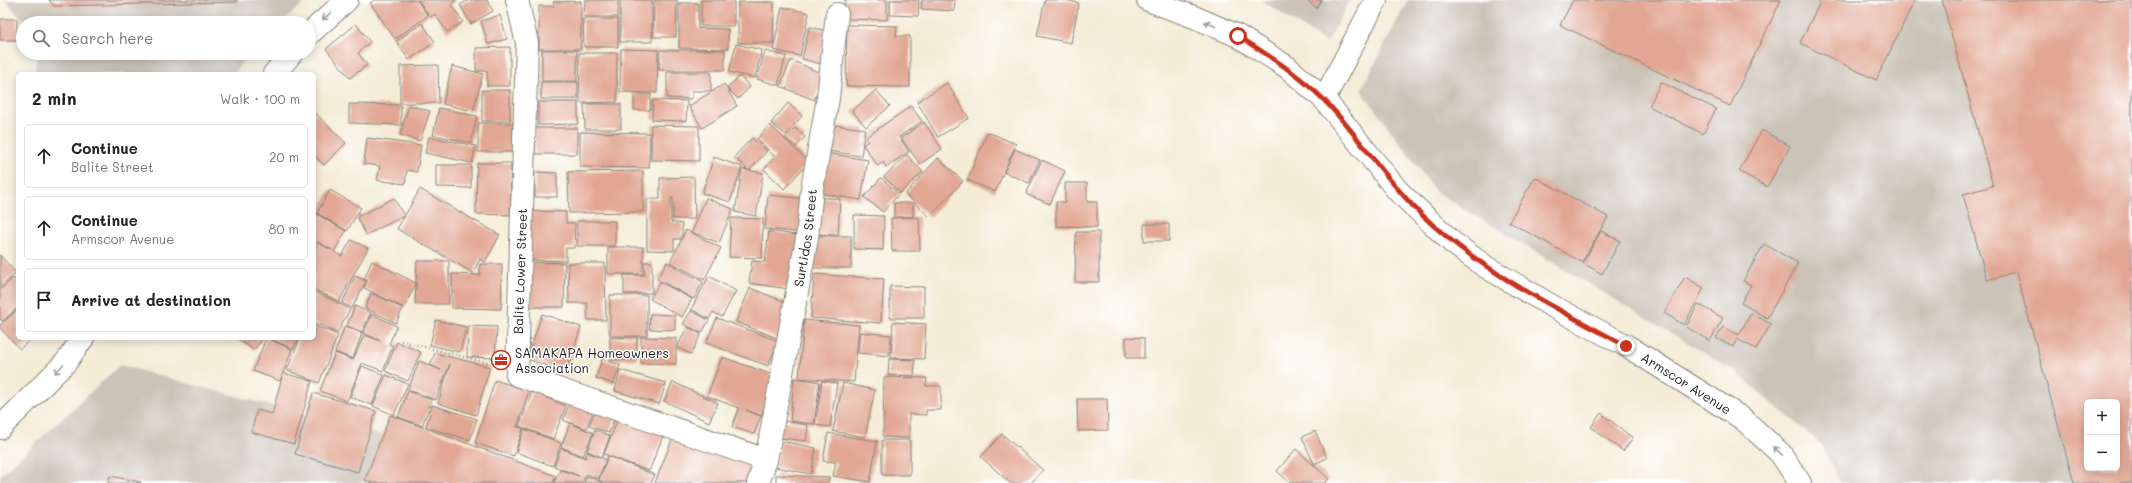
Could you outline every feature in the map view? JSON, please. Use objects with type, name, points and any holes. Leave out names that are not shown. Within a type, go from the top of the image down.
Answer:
[{"type":"main road","points":[[316,28],[347,0]]},
{"type":"main road","name":"Balite Lower Street","points":[[517,0],[527,43],[517,375]]},
{"type":"main road","name":"Armscor Avenue","points":[[1148,0],[1194,17],[1238,36],[1287,67],[1324,99],[1398,191],[1453,244],[1492,270],[1552,306],[1626,346],[1744,419],[1781,454],[1800,483]]},
{"type":"main road","points":[[1324,99],[1376,0]]},
{"type":"main road","name":"Surtidos Street","points":[[758,483],[766,460],[807,238],[812,189],[828,98],[837,14]]},
{"type":"main road","points":[[276,72],[286,60]]},
{"type":"main road","points":[[0,428],[66,362],[82,340]]},
{"type":"main road","points":[[517,375],[766,460]]},
{"type":"path","points":[[401,341],[490,363],[517,375]]},
{"type":"shaded area","points":[[5,0],[307,0],[289,16],[19,16]]},
{"type":"shaded area","points":[[1261,0],[1350,0],[1327,43]]},
{"type":"shaded area","points":[[1408,0],[2132,0],[2132,483],[1840,483],[1822,445],[1734,371],[1436,192],[1361,90]]},
{"type":"shaded area","points":[[36,60],[243,60],[235,72],[35,72]]},
{"type":"shaded area","points":[[120,365],[559,483],[0,483],[0,476]]},
{"type":"building","points":[[49,0],[237,0],[237,2],[54,6]]},
{"type":"building","points":[[375,0],[417,0],[428,16],[395,39],[370,3]]},
{"type":"building","points":[[418,0],[456,0],[451,4],[463,22],[447,32],[435,14],[430,17]]},
{"type":"building","points":[[469,0],[487,0],[493,11],[471,24],[460,5]]},
{"type":"building","points":[[585,0],[618,0],[618,17],[584,17]]},
{"type":"building","points":[[620,0],[652,0],[652,42],[620,42]]},
{"type":"building","points":[[654,0],[677,0],[676,37],[653,37]]},
{"type":"building","points":[[701,0],[734,0],[734,26],[701,26]]},
{"type":"building","points":[[845,0],[887,0],[887,20],[844,19]]},
{"type":"building","points":[[890,0],[919,0],[918,16],[890,15]]},
{"type":"building","points":[[922,0],[955,0],[954,11],[921,9]]},
{"type":"building","points":[[1045,0],[1064,0],[1079,3],[1071,43],[1037,36]]},
{"type":"building","points":[[1307,0],[1322,0],[1316,8]]},
{"type":"building","points":[[1573,0],[1781,0],[1730,106],[1560,25]]},
{"type":"building","points":[[1821,0],[1915,0],[1876,80],[1800,43]]},
{"type":"building","points":[[1942,0],[2132,0],[2132,483],[2074,483],[2016,272],[1987,280],[1963,194],[1993,186]]},
{"type":"building","points":[[581,1],[581,49],[539,49],[539,6],[554,6],[553,2]]},
{"type":"building","points":[[738,2],[774,2],[773,43],[738,43]]},
{"type":"building","points":[[679,3],[698,3],[698,28],[728,29],[728,49],[679,48]]},
{"type":"building","points":[[782,7],[809,13],[800,56],[773,50]]},
{"type":"building","points":[[500,15],[507,39],[488,44],[481,21]]},
{"type":"building","points":[[0,19],[16,19],[16,40],[0,40]]},
{"type":"building","points":[[583,19],[618,19],[618,47],[584,47]]},
{"type":"building","points":[[422,23],[435,42],[409,60],[396,41]]},
{"type":"building","points":[[356,24],[370,42],[358,53],[367,65],[350,78],[326,49]]},
{"type":"building","points":[[847,25],[897,26],[896,36],[910,36],[910,87],[846,86]]},
{"type":"building","points":[[809,27],[828,31],[821,64],[802,59]]},
{"type":"building","points":[[736,44],[762,50],[755,78],[729,72]]},
{"type":"building","points":[[510,47],[510,86],[487,86],[487,71],[476,71],[476,48]]},
{"type":"building","points":[[621,49],[658,50],[657,93],[620,92]]},
{"type":"building","points":[[542,50],[577,50],[577,81],[542,81]]},
{"type":"building","points":[[660,50],[725,50],[725,70],[659,70]]},
{"type":"building","points":[[765,51],[786,56],[778,85],[757,79]]},
{"type":"building","points":[[579,53],[617,53],[617,102],[580,103]]},
{"type":"building","points":[[791,60],[825,75],[814,100],[780,86]]},
{"type":"building","points":[[438,65],[439,103],[400,103],[400,66]]},
{"type":"building","points":[[452,66],[483,74],[473,111],[443,104]]},
{"type":"building","points":[[667,72],[711,72],[711,91],[692,91],[692,99],[667,98]]},
{"type":"building","points":[[740,76],[750,87],[738,99],[727,88]]},
{"type":"building","points":[[541,82],[578,82],[578,99],[541,99]]},
{"type":"building","points":[[1661,82],[1716,109],[1703,134],[1649,106]]},
{"type":"building","points":[[947,83],[969,118],[938,137],[917,102]]},
{"type":"building","points":[[724,84],[737,106],[702,128],[689,106]]},
{"type":"building","points":[[482,90],[510,90],[510,121],[482,121]]},
{"type":"building","points":[[876,90],[890,106],[866,127],[852,111]]},
{"type":"building","points":[[634,94],[651,94],[650,110],[634,110]]},
{"type":"building","points":[[653,100],[687,101],[686,121],[652,120]]},
{"type":"building","points":[[538,102],[578,102],[578,124],[538,125]]},
{"type":"building","points":[[788,103],[802,116],[786,135],[771,123]]},
{"type":"building","points":[[349,104],[401,105],[401,125],[349,123]]},
{"type":"building","points":[[584,104],[621,104],[621,129],[585,129]]},
{"type":"building","points":[[409,105],[430,111],[420,141],[400,135]]},
{"type":"building","points":[[911,106],[922,121],[899,137],[909,152],[886,167],[883,162],[878,166],[863,145],[868,141],[866,137]]},
{"type":"building","points":[[439,108],[477,116],[471,143],[433,135]]},
{"type":"building","points":[[316,114],[346,143],[324,165],[316,157]]},
{"type":"building","points":[[924,122],[942,149],[920,164],[901,138]]},
{"type":"building","points":[[478,123],[513,123],[513,152],[478,152]]},
{"type":"building","points":[[827,124],[865,129],[861,156],[823,150]]},
{"type":"building","points":[[651,125],[699,126],[699,161],[651,160]]},
{"type":"building","points":[[770,125],[809,162],[784,189],[764,169],[775,157],[757,139]]},
{"type":"building","points":[[535,128],[577,128],[577,154],[535,154]]},
{"type":"building","points":[[795,128],[805,137],[796,147],[785,138]]},
{"type":"building","points":[[1762,130],[1790,146],[1767,187],[1739,171]]},
{"type":"building","points":[[580,132],[650,133],[649,168],[580,167]]},
{"type":"building","points":[[988,132],[1016,144],[995,192],[967,180]]},
{"type":"building","points":[[429,137],[476,146],[472,163],[425,153]]},
{"type":"building","points":[[367,138],[421,145],[417,172],[407,170],[405,184],[377,180],[380,166],[364,164]]},
{"type":"building","points":[[752,138],[767,151],[749,171],[734,157]]},
{"type":"building","points":[[1015,149],[1040,160],[1029,183],[1004,172]]},
{"type":"building","points":[[821,152],[868,160],[861,200],[814,192]]},
{"type":"building","points":[[907,155],[923,172],[900,193],[884,177]]},
{"type":"building","points":[[714,157],[742,167],[730,202],[702,193]]},
{"type":"building","points":[[938,158],[963,181],[930,217],[905,194]]},
{"type":"building","points":[[1042,160],[1065,171],[1050,204],[1026,194]]},
{"type":"building","points":[[477,163],[511,163],[510,215],[476,214]]},
{"type":"building","points":[[436,165],[471,165],[471,188],[436,187]]},
{"type":"building","points":[[742,169],[763,173],[756,216],[735,212]]},
{"type":"building","points":[[643,171],[643,212],[569,213],[568,172]]},
{"type":"building","points":[[535,172],[557,173],[557,197],[535,197]]},
{"type":"building","points":[[694,177],[695,219],[673,219],[673,198],[671,198],[671,222],[682,224],[682,238],[686,230],[721,248],[704,280],[670,262],[682,239],[674,239],[674,251],[647,250],[647,199],[660,199],[660,178]]},
{"type":"building","points":[[1535,177],[1608,217],[1582,262],[1509,222]]},
{"type":"building","points":[[881,178],[899,194],[883,212],[864,197]]},
{"type":"building","points":[[1065,183],[1087,183],[1087,202],[1097,202],[1097,227],[1056,226],[1056,202],[1065,202]]},
{"type":"building","points":[[420,189],[500,235],[485,262],[480,259],[473,273],[397,229]]},
{"type":"building","points":[[330,190],[361,208],[347,231],[317,213]]},
{"type":"building","points":[[768,195],[809,199],[806,233],[765,229]]},
{"type":"building","points":[[817,197],[840,199],[838,235],[814,234]]},
{"type":"building","points":[[394,198],[404,216],[366,235],[357,217]]},
{"type":"building","points":[[706,198],[733,209],[719,243],[692,232]]},
{"type":"building","points":[[894,203],[913,203],[913,217],[894,217]]},
{"type":"building","points":[[528,211],[566,212],[566,223],[575,223],[574,248],[566,248],[566,261],[527,260]]},
{"type":"building","points":[[317,214],[346,231],[334,252],[342,256],[351,240],[368,248],[339,302],[316,290],[316,247],[318,243],[332,250],[316,241]]},
{"type":"building","points":[[854,215],[884,216],[883,250],[854,249]]},
{"type":"building","points":[[919,217],[920,251],[892,251],[891,218]]},
{"type":"building","points":[[731,218],[763,219],[762,258],[729,257]]},
{"type":"building","points":[[577,221],[615,221],[615,246],[577,246]]},
{"type":"building","points":[[1144,224],[1169,224],[1169,241],[1144,241]]},
{"type":"building","points":[[769,231],[804,236],[796,290],[749,283],[752,261],[765,262]]},
{"type":"building","points":[[1601,231],[1620,241],[1602,274],[1583,263]]},
{"type":"building","points":[[1076,232],[1099,232],[1099,282],[1075,282]]},
{"type":"building","points":[[811,236],[851,236],[851,268],[811,268]]},
{"type":"building","points":[[1764,244],[1798,263],[1767,318],[1741,303],[1751,285],[1743,281]]},
{"type":"building","points":[[608,247],[643,247],[643,274],[608,274]]},
{"type":"building","points":[[0,255],[16,273],[0,288]]},
{"type":"building","points":[[372,261],[416,283],[404,308],[364,288],[367,280],[364,279]]},
{"type":"building","points":[[417,261],[449,261],[449,304],[415,304]]},
{"type":"building","points":[[524,262],[565,263],[564,307],[524,307]]},
{"type":"building","points":[[644,262],[652,262],[652,293],[624,294],[624,275],[645,275]]},
{"type":"building","points":[[667,262],[703,282],[694,299],[657,279]]},
{"type":"building","points":[[568,263],[605,263],[606,320],[588,320],[587,303],[569,303]]},
{"type":"building","points":[[480,264],[502,264],[501,309],[452,308],[452,274],[480,275]]},
{"type":"building","points":[[814,274],[884,279],[881,323],[811,318]]},
{"type":"building","points":[[355,276],[366,281],[352,308],[342,303]]},
{"type":"building","points":[[709,276],[736,291],[722,317],[713,312],[709,319],[691,309]]},
{"type":"building","points":[[1685,277],[1704,288],[1684,325],[1664,313]]},
{"type":"building","points":[[13,278],[16,281],[16,309],[3,321],[0,319],[0,290]]},
{"type":"building","points":[[660,282],[692,299],[682,317],[650,299]]},
{"type":"building","points":[[890,286],[924,287],[924,318],[890,318]]},
{"type":"building","points":[[750,288],[793,305],[779,339],[736,322]]},
{"type":"building","points":[[316,292],[350,309],[337,333],[316,323]]},
{"type":"building","points":[[371,293],[403,308],[396,323],[365,308]]},
{"type":"building","points":[[610,295],[647,295],[647,336],[610,336]]},
{"type":"building","points":[[1698,304],[1723,318],[1710,341],[1686,327]]},
{"type":"building","points":[[355,306],[371,313],[362,332],[347,326]]},
{"type":"building","points":[[16,311],[16,340],[30,340],[20,349],[0,328],[0,325]]},
{"type":"building","points":[[691,311],[709,320],[702,333],[683,324]]},
{"type":"building","points":[[1751,313],[1771,324],[1756,349],[1737,339],[1733,347],[1716,338],[1723,327],[1739,335]]},
{"type":"building","points":[[372,314],[397,326],[389,344],[393,346],[383,371],[362,363],[347,401],[320,391],[335,353],[353,360],[364,335],[381,341],[363,333]]},
{"type":"building","points":[[542,314],[581,327],[566,372],[527,359]]},
{"type":"building","points":[[650,314],[675,315],[675,330],[649,329]]},
{"type":"building","points":[[717,318],[778,341],[768,366],[706,343]]},
{"type":"building","points":[[436,320],[466,327],[460,352],[430,345]]},
{"type":"building","points":[[804,320],[859,325],[854,382],[799,378]]},
{"type":"building","points":[[893,322],[926,324],[924,359],[891,358]]},
{"type":"building","points":[[316,326],[338,335],[319,383],[287,370],[299,340],[316,340]]},
{"type":"building","points":[[345,326],[362,333],[353,359],[335,352]]},
{"type":"building","points":[[468,326],[497,327],[495,358],[467,357]]},
{"type":"building","points":[[687,327],[701,334],[691,354],[677,348]]},
{"type":"building","points":[[860,332],[891,335],[889,356],[858,353]]},
{"type":"building","points":[[637,337],[637,359],[610,360],[610,338]]},
{"type":"building","points":[[641,337],[676,338],[676,364],[641,363]]},
{"type":"building","points":[[1126,337],[1144,338],[1144,358],[1126,358]]},
{"type":"building","points":[[239,340],[262,340],[254,350]]},
{"type":"building","points":[[265,340],[271,340],[292,349],[280,381],[253,371]]},
{"type":"building","points":[[273,340],[297,340],[293,349]]},
{"type":"building","points":[[397,342],[421,352],[408,381],[385,371]]},
{"type":"building","points":[[435,353],[490,367],[476,415],[438,403],[450,364],[436,400],[408,390],[419,361],[441,370],[430,365]]},
{"type":"building","points":[[722,357],[776,376],[754,434],[732,427],[739,408],[707,396]]},
{"type":"building","points":[[602,359],[620,365],[614,384],[596,378]]},
{"type":"building","points":[[889,359],[915,360],[914,376],[888,375]]},
{"type":"building","points":[[362,366],[384,375],[372,405],[350,397]]},
{"type":"building","points":[[620,370],[666,383],[659,404],[615,391]]},
{"type":"building","points":[[283,373],[312,381],[294,444],[251,432],[257,410],[272,414]]},
{"type":"building","points":[[386,375],[408,384],[394,415],[373,406]]},
{"type":"building","points":[[884,377],[927,378],[926,386],[941,386],[941,410],[926,410],[926,415],[909,414],[909,438],[883,437]]},
{"type":"building","points":[[794,378],[820,382],[814,424],[790,421]]},
{"type":"building","points":[[495,380],[529,391],[517,427],[523,428],[514,456],[475,443]]},
{"type":"building","points":[[822,381],[837,383],[830,427],[815,425]]},
{"type":"building","points":[[673,382],[718,403],[709,422],[664,401]]},
{"type":"building","points":[[843,383],[875,390],[865,437],[833,431]]},
{"type":"building","points":[[408,391],[432,400],[422,426],[398,417]]},
{"type":"building","points":[[532,392],[566,406],[553,439],[519,426]]},
{"type":"building","points":[[313,393],[376,411],[358,472],[295,454]]},
{"type":"building","points":[[1077,399],[1107,399],[1108,430],[1078,431]]},
{"type":"building","points":[[570,402],[593,411],[586,429],[563,420]]},
{"type":"building","points":[[432,405],[477,419],[470,440],[426,427]]},
{"type":"building","points":[[596,408],[616,415],[609,433],[589,426]]},
{"type":"building","points":[[620,413],[665,431],[649,471],[604,454]]},
{"type":"building","points":[[1601,413],[1633,438],[1623,451],[1591,427]]},
{"type":"building","points":[[390,415],[556,476],[553,483],[372,483],[365,480]]},
{"type":"building","points":[[783,421],[808,425],[806,441],[780,438]]},
{"type":"building","points":[[570,423],[593,433],[583,456],[561,447]]},
{"type":"building","points":[[524,429],[561,443],[553,466],[516,452]]},
{"type":"building","points":[[676,429],[755,461],[747,483],[655,483]]},
{"type":"building","points":[[595,430],[610,436],[602,457],[587,451]]},
{"type":"building","points":[[1315,431],[1327,458],[1314,464],[1302,437]]},
{"type":"building","points":[[828,433],[877,441],[870,482],[833,476],[836,462],[823,461]]},
{"type":"building","points":[[1002,434],[1043,470],[1031,483],[1010,483],[981,457]]},
{"type":"building","points":[[882,440],[910,440],[910,475],[882,475]]},
{"type":"building","points":[[781,441],[816,448],[811,474],[775,467]]},
{"type":"building","points":[[561,448],[585,458],[587,452],[606,460],[598,479],[586,474],[582,483],[554,483],[560,470],[579,476],[554,466]]},
{"type":"building","points":[[1296,449],[1329,479],[1325,483],[1290,483],[1277,471]]},
{"type":"building","points":[[608,456],[655,475],[651,483],[605,483],[599,480]]},
{"type":"building","points":[[776,475],[829,477],[828,483],[776,483]]},
{"type":"building","points":[[110,476],[141,482],[141,483],[108,483]]},
{"type":"building","points":[[587,476],[603,483],[584,483]]},
{"type":"place","name":"SAMAKAPA Homeowners Association","points":[[501,360]]},
{"type":"route","points":[[1238,36],[1287,67],[1324,99],[1398,191],[1419,213],[1453,244],[1552,306],[1626,346]]}]
